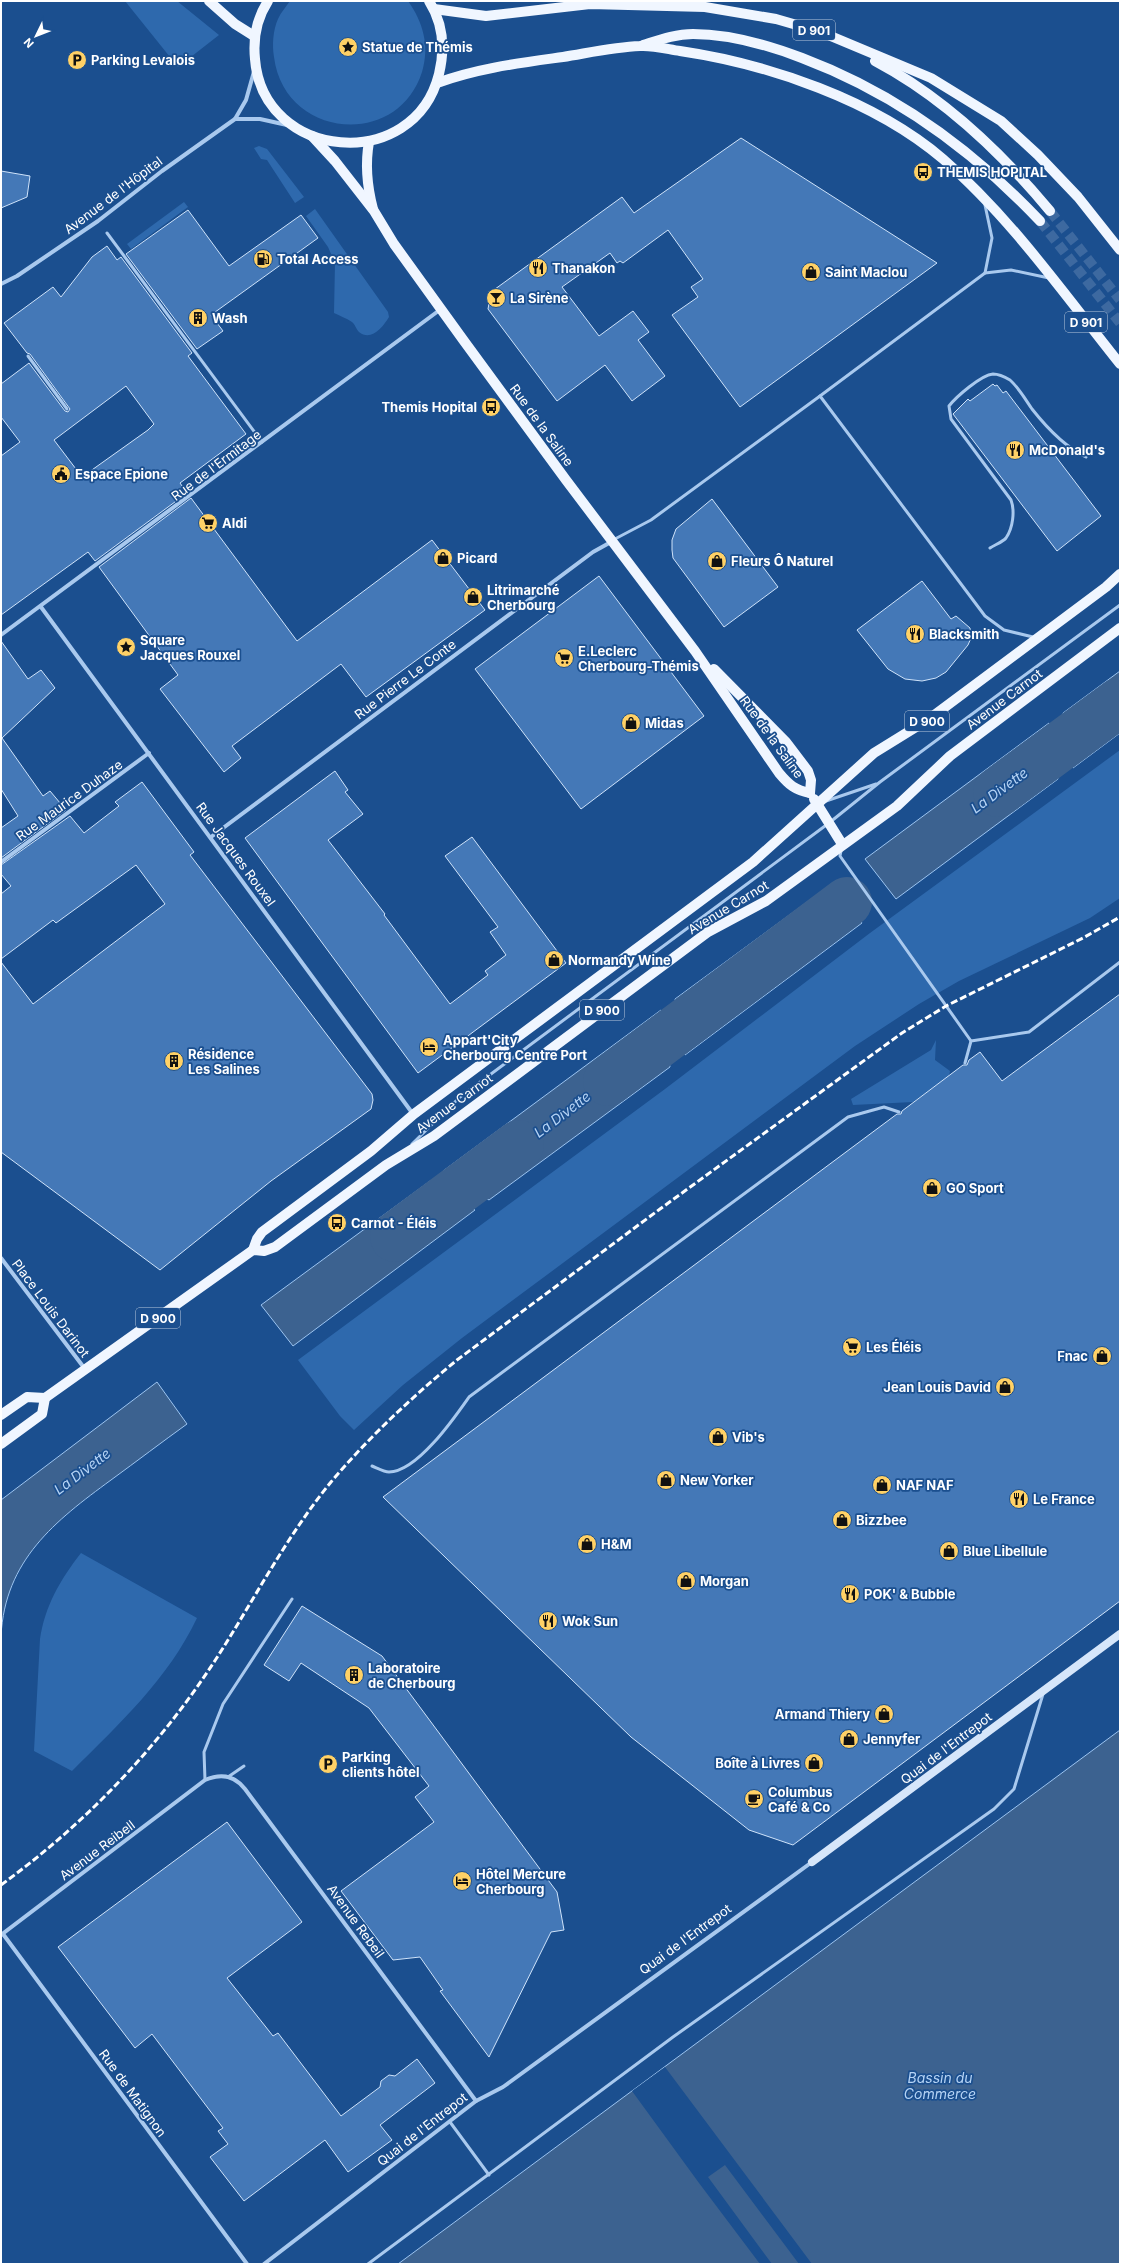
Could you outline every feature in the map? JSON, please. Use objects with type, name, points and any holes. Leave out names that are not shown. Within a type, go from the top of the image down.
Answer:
[{"type":"main road","points":[[209,1],[235,24],[254,36]]},
{"type":"main road","points":[[268,1],[262,10],[254,36],[255,66],[267,97],[279,114],[294,126],[312,136],[340,143],[369,142],[387,136],[403,126],[417,114],[428,100],[437,83],[443,59],[442,34],[432,5]]},
{"type":"main road","name":"D 901","points":[[432,5],[486,16],[590,4],[705,6],[776,19],[821,32],[931,78],[1001,121],[1038,155],[1078,197],[1120,250]]},
{"type":"main road","name":"D 901","points":[[821,32],[902,75],[931,96],[995,152],[1025,182],[1050,211]]},
{"type":"main road","name":"D 901","points":[[437,83],[481,70],[641,46],[669,37],[693,34],[770,46],[817,63],[913,112],[938,129],[992,174],[1040,221]]},
{"type":"main road","name":"D 901","points":[[641,46],[722,58],[824,91],[868,109],[909,134],[941,157],[983,198],[1052,279],[1120,364]]},
{"type":"main road","name":"Rue de la Saline","points":[[312,136],[335,161],[374,211],[394,244],[441,309],[566,480],[613,540],[695,651],[790,786],[798,791],[810,793],[811,780],[808,771],[786,742],[695,651]]},
{"type":"main road","name":"Rue de la Saline","points":[[369,142],[366,162],[368,188],[374,211]]},
{"type":"main road","name":"D 900","points":[[253,1250],[257,1239],[262,1232],[371,1151],[414,1114],[754,862],[874,753],[929,719],[1106,587],[1120,574]]},
{"type":"main road","name":"Avenue Carnot","points":[[45,1398],[253,1250],[264,1251],[275,1247],[400,1157],[434,1136],[708,932],[766,901],[842,844],[897,806],[950,756],[1120,628]]},
{"type":"main road","points":[[810,793],[842,844]]},
{"type":"main road","points":[[1,1416],[27,1397],[45,1398],[42,1414],[1,1444]]},
{"type":"street","name":"Avenue de l'Hôpital","points":[[1,284],[17,276],[98,221],[162,171],[234,119],[246,100],[255,66]]},
{"type":"street","points":[[234,119],[260,119],[294,126]]},
{"type":"street","name":"Rue de l'Ermitage","points":[[1,635],[441,309]]},
{"type":"street","name":"Rue Pierre Le Conte","points":[[211,837],[587,556],[613,540]]},
{"type":"street","name":"Rue Jacques Rouxel","points":[[41,606],[414,1114]]},
{"type":"street","name":"Rue Maurice Duhaze","points":[[1,862],[149,753]]},
{"type":"street","name":"Place Louis Darinot","points":[[1,1258],[85,1369]]},
{"type":"street","name":"Quai de l'Entrepot","points":[[264,2264],[476,2101],[503,2087],[812,1862],[1120,1634]]},
{"type":"street","points":[[205,1780],[218,1776],[228,1777]]},
{"type":"street","name":"Avenue Rebeil","points":[[228,1777],[242,1784],[476,2101]]},
{"type":"street","name":"Avenue Reibell","points":[[2,1934],[205,1780]]},
{"type":"street","name":"Rue de Matignon","points":[[2,1934],[247,2264]]},
{"type":"lane","points":[[983,198],[988,214],[992,238],[985,273]]},
{"type":"lane","points":[[107,233],[262,442]]},
{"type":"lane","points":[[613,540],[651,520],[985,273],[1011,270],[1052,279]]},
{"type":"lane","points":[[28,356],[68,408]]},
{"type":"lane","points":[[990,548],[1006,539],[1014,509],[1010,500],[951,418],[948,406],[952,401],[987,375],[1001,376],[1014,385],[1036,414],[1063,442],[1072,450],[1086,457]]},
{"type":"lane","points":[[820,396],[968,594],[993,624],[1004,630],[1038,638]]},
{"type":"lane","points":[[400,1157],[460,1097],[829,823],[880,782],[1120,605]]},
{"type":"lane","points":[[817,804],[880,782]]},
{"type":"lane","points":[[842,844],[840,856],[972,1041]]},
{"type":"lane","points":[[972,1041],[1029,1032],[1120,962]]},
{"type":"lane","points":[[965,1063],[972,1041]]},
{"type":"lane","points":[[372,1466],[389,1472],[408,1465],[444,1432],[469,1397],[848,1117],[884,1107],[899,1112]]},
{"type":"lane","points":[[205,1780],[204,1752],[223,1704],[292,1599]]},
{"type":"lane","points":[[368,2264],[673,2037],[994,1810],[1014,1788],[1044,1690]]},
{"type":"lane","points":[[228,1777],[244,1766]]},
{"type":"lane","points":[[450,2122],[489,2175]]},
{"type":"shaded area","points":[[125,1],[177,1],[219,35],[178,67]]},
{"type":"shaded area","points":[[290,1],[408,1],[418,17],[424,35],[425,44],[422,72],[409,97],[390,114],[367,123],[342,124],[319,118],[298,104],[282,84],[273,52],[273,38],[276,23]]},
{"type":"shaded area","points":[[259,146],[267,149],[304,197],[295,203],[267,160],[261,159],[254,148]]},
{"type":"shaded area","points":[[184,202],[188,207],[131,249],[127,244]]},
{"type":"shaded area","points":[[315,209],[388,312],[389,317],[380,329],[372,334],[363,335],[352,322],[334,313],[335,263],[328,247],[306,216]]},
{"type":"shaded area","points":[[1120,750],[1120,898],[1090,918],[959,981],[919,1004],[855,1046],[462,1338],[403,1385],[354,1430],[340,1416],[298,1360],[665,1089],[870,933]]},
{"type":"shaded area","points":[[936,1040],[935,1060],[950,1071],[949,1076],[913,1102],[853,1105],[851,1099],[931,1050]]},
{"type":"shaded area","points":[[81,1553],[197,1618],[172,1661],[157,1681],[125,1718],[72,1771],[34,1751],[40,1639],[42,1627],[54,1594],[66,1573]]},
{"type":"water","points":[[1120,671],[1120,733],[1073,768],[1063,713]]},
{"type":"water","points":[[1049,723],[1058,779],[896,899],[865,859]]},
{"type":"water","points":[[833,883],[862,923],[685,1055],[675,999]]},
{"type":"water","points":[[661,1010],[670,1067],[489,1200],[443,1171]]},
{"type":"water","points":[[430,1181],[475,1210],[293,1346],[261,1305]]},
{"type":"water","points":[[157,1382],[187,1424],[90,1495],[53,1527],[36,1545],[23,1564],[12,1585],[5,1609],[1,1636],[1,1500]]},
{"type":"water","name":"Bassin du Commerce","points":[[1120,1730],[1120,2264],[398,2264]]},
{"type":"pier","points":[[665,2067],[812,2264],[799,2264],[725,2165],[708,2177],[772,2264],[760,2264],[699,2183],[632,2091]]},
{"type":"building","name":"Saint Maclou","points":[[741,138],[937,263],[740,407],[672,315],[698,297],[691,287],[703,279],[668,230],[623,263],[620,261],[617,263],[610,253],[562,287],[599,336],[633,311],[649,332],[638,340],[665,376],[632,401],[605,365],[557,401],[488,309],[491,292],[622,197],[634,213]]},
{"type":"building","points":[[1,171],[30,176],[27,197],[1,208]]},
{"type":"building","points":[[188,210],[229,266],[301,215],[318,238],[211,315],[223,331],[197,349],[126,254]]},
{"type":"building","points":[[107,246],[117,260],[121,257],[192,353],[188,356],[246,434],[180,483],[187,493],[95,561],[88,552],[1,615],[1,456],[20,442],[1,417],[1,384],[29,363],[65,411],[68,412],[70,409],[30,354],[27,353],[4,323],[53,287],[61,297],[92,257]],"holes":[[[126,386],[154,424],[148,430],[82,477],[54,440]]]},
{"type":"building","name":"McDonald's","points":[[993,384],[995,386],[997,385],[1003,393],[1006,391],[1101,516],[1057,551],[953,414],[968,399],[970,401]]},
{"type":"building","points":[[191,498],[297,641],[432,540],[485,610],[366,697],[341,664],[232,746],[241,758],[224,772],[160,689],[178,675],[99,567]]},
{"type":"building","name":"Fleurs Ô Naturel","points":[[712,499],[778,587],[724,627],[673,558],[672,550],[672,540],[676,529]]},
{"type":"building","points":[[599,576],[704,716],[581,809],[475,669]]},
{"type":"building","name":"Blacksmith","points":[[922,581],[951,619],[956,616],[970,628],[971,638],[968,645],[946,672],[936,678],[922,681],[905,679],[888,669],[857,630]]},
{"type":"building","points":[[1,641],[28,679],[41,670],[55,688],[2,738],[43,796],[50,791],[66,810],[1,858],[1,828],[18,816],[1,789]]},
{"type":"building","points":[[335,771],[348,790],[345,792],[363,814],[328,840],[385,914],[384,915],[450,1004],[488,975],[485,971],[506,955],[490,932],[498,927],[445,856],[472,837],[566,963],[418,1073],[245,838]]},
{"type":"building","name":"Résidence Les Salines","points":[[142,782],[194,852],[190,855],[372,1094],[373,1100],[371,1109],[271,1181],[160,1270],[1,1152],[1,962],[33,1004],[165,904],[136,865],[56,923],[53,920],[1,959],[1,894],[11,886],[1,874],[1,865],[70,816],[84,833],[119,806],[115,802]]},
{"type":"building","name":"Les Éléis","points":[[1120,994],[1120,1601],[793,1845],[749,1830],[631,1737],[383,1497],[897,1114],[901,1114],[902,1111],[963,1065],[967,1065],[969,1060],[980,1052],[1002,1081]]},
{"type":"building","name":"Hôtel Mercure Cherbourg","points":[[302,1606],[382,1656],[557,1892],[564,1930],[551,1932],[489,2057],[440,1991],[443,1990],[420,1957],[393,1960],[341,1891],[434,1822],[415,1797],[429,1786],[369,1708],[301,1663],[289,1681],[264,1665]]},
{"type":"building","points":[[227,1822],[302,1922],[227,1978],[273,2036],[278,2033],[341,2116],[380,2087],[381,2081],[389,2075],[395,2076],[417,2059],[435,2083],[380,2125],[392,2140],[348,2172],[325,2140],[244,2201],[210,2157],[228,2144],[218,2131],[223,2128],[152,2034],[135,2048],[58,1947]]},
{"type":"waterway","name":"La Divette","points":[[998,792],[1120,702]]},
{"type":"waterway","name":"La Divette","points":[[608,1081],[847,902]]},
{"type":"waterway","name":"La Divette","points":[[395,1237],[519,1145]]},
{"type":"tunnel","points":[[1050,211],[1120,300]]},
{"type":"tunnel","points":[[1040,221],[1120,323]]},
{"type":"railway","points":[[1,1885],[62,1836],[119,1782],[145,1753],[170,1723],[216,1659],[299,1525],[331,1482],[376,1433],[440,1374],[660,1209],[902,1033],[946,1006],[1083,938],[1120,917]]},
{"type":"place","name":"Statue de Thémis","points":[[348,47]]},
{"type":"place","name":"Parking Levalois","points":[[77,60]]},
{"type":"place","name":"THEMIS HOPITAL","points":[[923,172]]},
{"type":"place","name":"Total Access","points":[[263,259]]},
{"type":"place","name":"Thanakon","points":[[538,268]]},
{"type":"place","name":"Saint Maclou","points":[[811,272]]},
{"type":"place","name":"La Sirène","points":[[496,298]]},
{"type":"place","name":"Wash","points":[[198,318]]},
{"type":"place","name":"Themis Hopital","points":[[491,407]]},
{"type":"place","name":"McDonald's","points":[[1015,450]]},
{"type":"place","name":"Espace Epione","points":[[61,474]]},
{"type":"place","name":"Aldi","points":[[208,523]]},
{"type":"place","name":"Picard","points":[[443,558]]},
{"type":"place","name":"Fleurs Ô Naturel","points":[[717,561]]},
{"type":"place","name":"Litrimarché Cherbourg","points":[[473,597]]},
{"type":"place","name":"Blacksmith","points":[[915,634]]},
{"type":"place","name":"Square Jacques Rouxel","points":[[126,647]]},
{"type":"place","name":"E.Leclerc Cherbourg-Thémis","points":[[564,658]]},
{"type":"place","name":"Midas","points":[[631,723]]},
{"type":"place","name":"Normandy Wine","points":[[554,960]]},
{"type":"place","name":"Appart'City Cherbourg Centre Port","points":[[429,1047]]},
{"type":"place","name":"Résidence Les Salines","points":[[174,1061]]},
{"type":"place","name":"GO Sport","points":[[932,1188]]},
{"type":"place","name":"Carnot - Éléis","points":[[337,1223]]},
{"type":"place","name":"Les Éléis","points":[[852,1347]]},
{"type":"place","name":"Fnac","points":[[1102,1356]]},
{"type":"place","name":"Jean Louis David","points":[[1005,1387]]},
{"type":"place","name":"Vib's","points":[[718,1437]]},
{"type":"place","name":"New Yorker","points":[[666,1480]]},
{"type":"place","name":"NAF NAF","points":[[882,1485]]},
{"type":"place","name":"Le France","points":[[1019,1499]]},
{"type":"place","name":"Bizzbee","points":[[842,1520]]},
{"type":"place","name":"H&M","points":[[587,1544]]},
{"type":"place","name":"Blue Libellule","points":[[949,1551]]},
{"type":"place","name":"Morgan","points":[[686,1581]]},
{"type":"place","name":"POK' & Bubble","points":[[850,1594]]},
{"type":"place","name":"Wok Sun","points":[[548,1621]]},
{"type":"place","name":"Laboratoire de Cherbourg","points":[[354,1675]]},
{"type":"place","name":"Armand Thiery","points":[[884,1714]]},
{"type":"place","name":"Jennyfer","points":[[849,1739]]},
{"type":"place","name":"Boîte à Livres","points":[[814,1763]]},
{"type":"place","name":"Parking clients hôtel","points":[[328,1764]]},
{"type":"place","name":"Columbus Café & Co","points":[[754,1799]]},
{"type":"place","name":"Hôtel Mercure Cherbourg","points":[[462,1881]]}]
